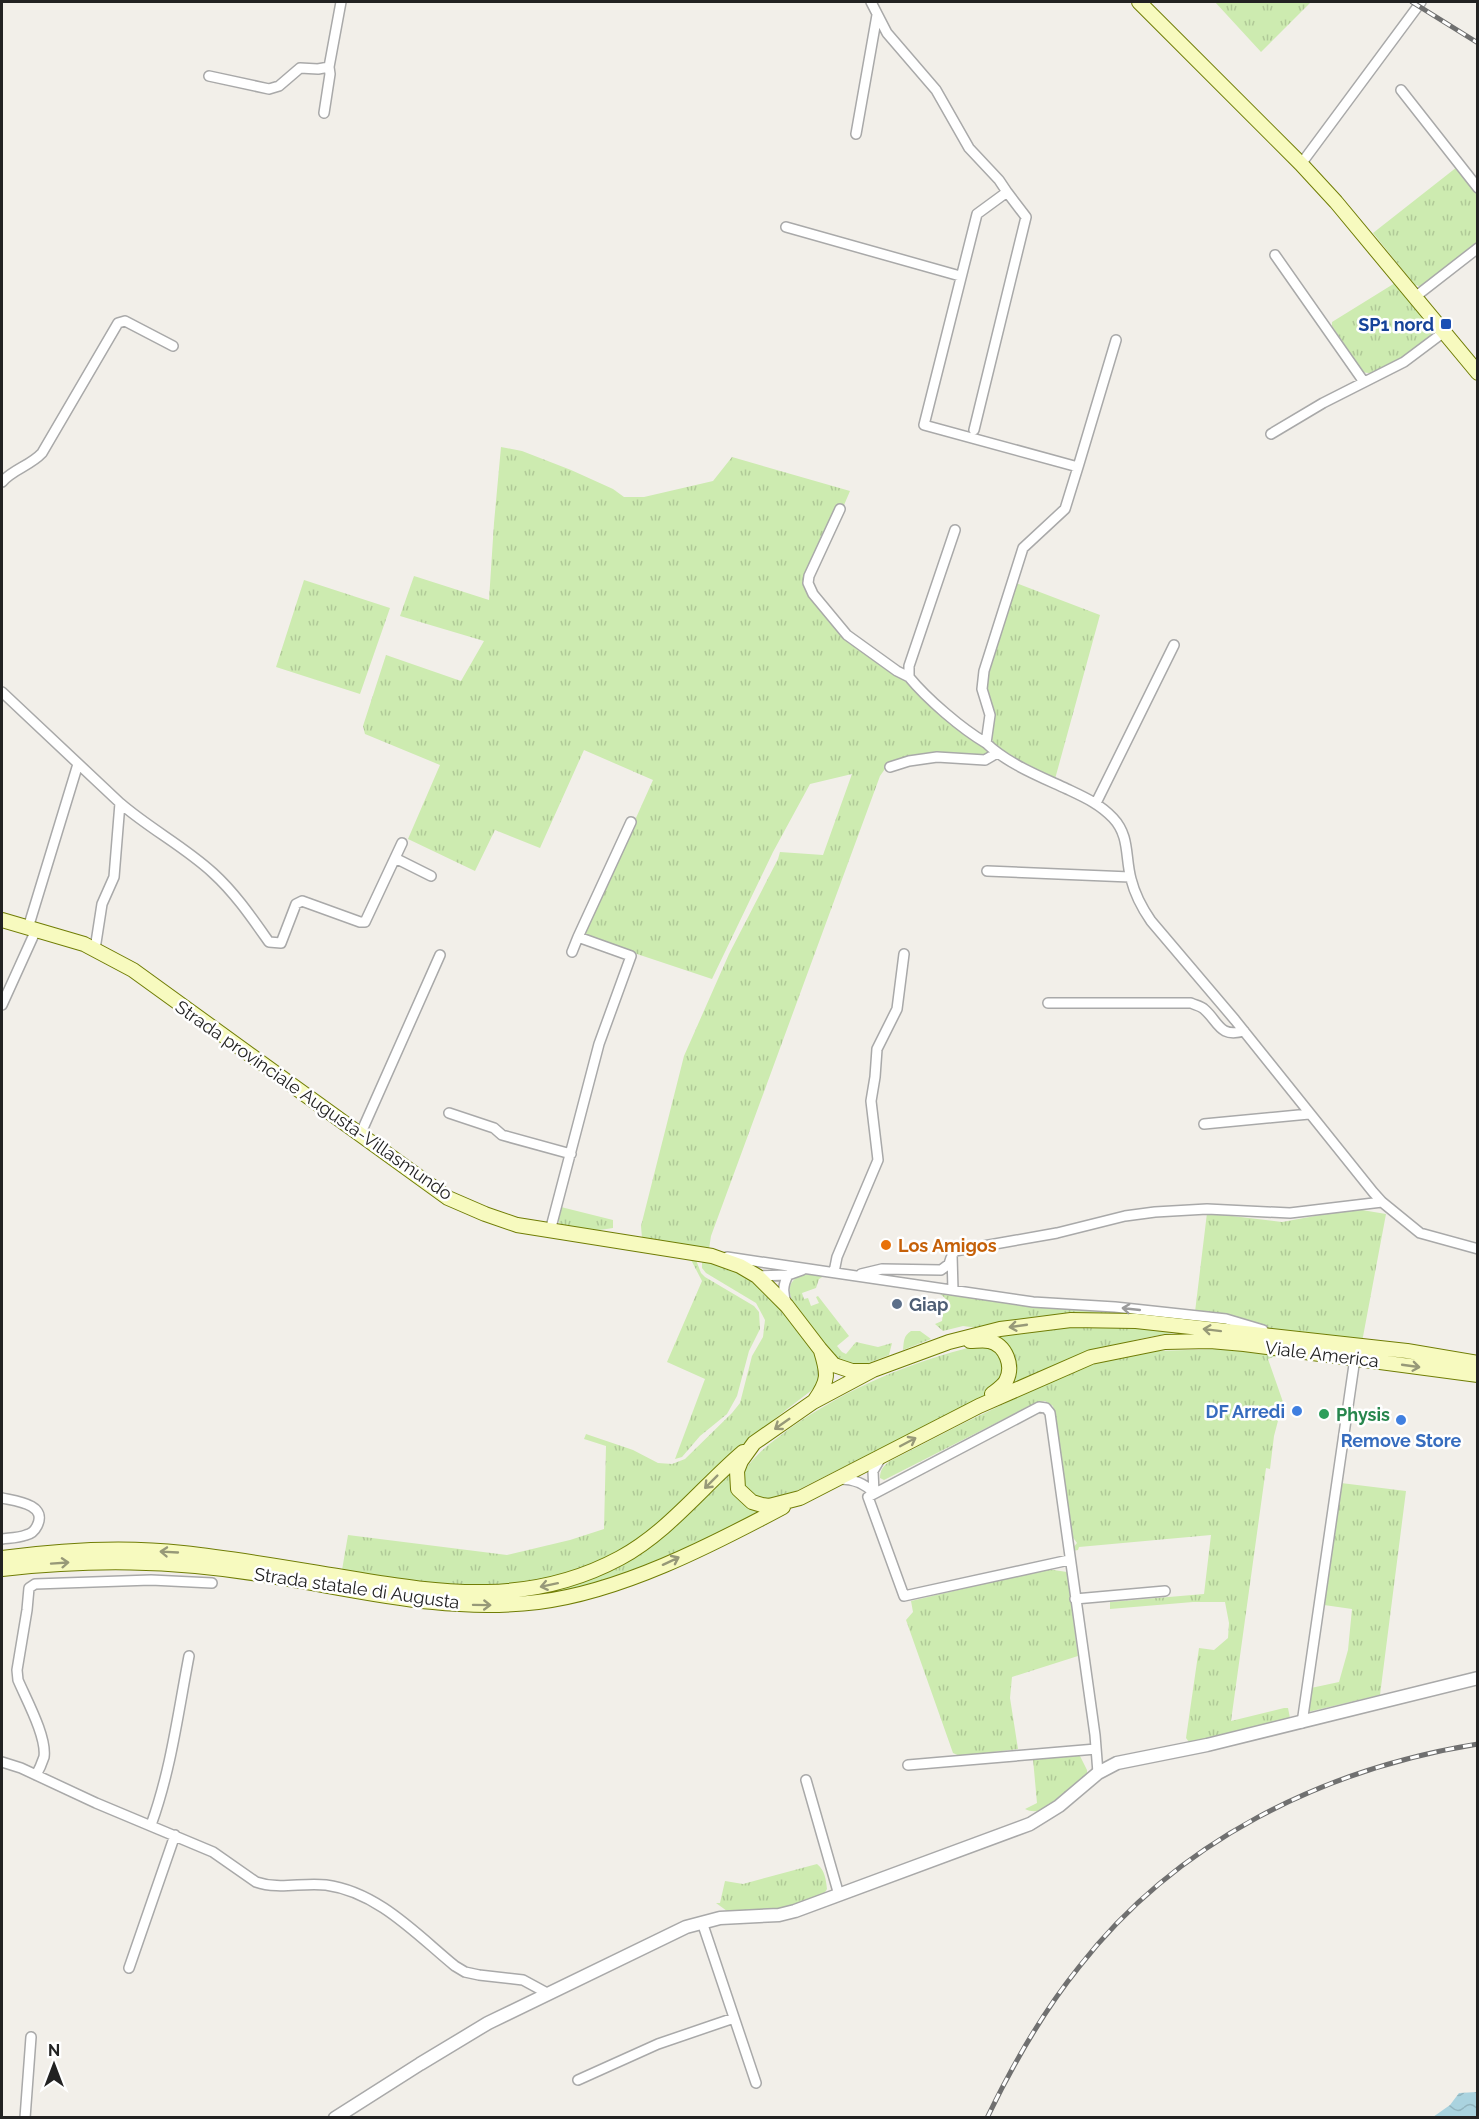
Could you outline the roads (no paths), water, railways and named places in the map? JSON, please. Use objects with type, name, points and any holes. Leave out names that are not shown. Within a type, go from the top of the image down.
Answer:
[{"type":"main road","points":[[1139,2],[1336,202],[1478,373]]},
{"type":"main road","name":"Strada provinciale Augusta-Villasmundo","points":[[2,920],[84,944],[133,970],[448,1198],[518,1225],[712,1256],[740,1266],[757,1276],[788,1306],[820,1349]]},
{"type":"main road","name":"Viale America","points":[[949,1342],[1000,1329],[1082,1320],[1136,1321],[1407,1351],[1478,1363]]},
{"type":"main road","points":[[754,1443],[741,1461],[738,1471],[738,1489],[752,1502],[769,1506],[800,1498],[979,1406],[1006,1382],[1009,1374],[1007,1356],[1003,1349],[990,1341],[949,1342]]},
{"type":"main road","name":"Viale America","points":[[979,1406],[1090,1357],[1165,1342],[1210,1341],[1478,1375]]},
{"type":"main road","name":"Strada statale di Augusta","points":[[2,1558],[40,1553],[110,1549],[180,1552],[414,1589],[492,1593],[518,1591],[569,1581],[621,1557],[659,1532],[726,1466],[754,1443],[813,1402],[873,1370],[949,1342]]},
{"type":"main road","points":[[820,1349],[834,1365],[841,1368],[852,1371],[873,1370]]},
{"type":"main road","points":[[813,1402],[827,1378],[820,1349]]},
{"type":"main road","name":"Strada statale di Augusta","points":[[2,1569],[93,1561],[204,1566],[413,1600],[483,1605],[540,1602],[618,1582],[662,1565],[800,1498]]},
{"type":"street","points":[[324,113],[329,67],[341,2]]},
{"type":"street","points":[[871,2],[887,33],[936,90],[969,148],[999,180],[1026,218],[974,430]]},
{"type":"street","points":[[1301,164],[1421,2]]},
{"type":"street","points":[[856,134],[877,15]]},
{"type":"street","points":[[209,76],[269,89],[279,86],[300,68],[329,67]]},
{"type":"street","points":[[1401,90],[1478,188]]},
{"type":"street","points":[[1006,192],[977,214],[924,425],[1078,466]]},
{"type":"street","points":[[786,227],[960,276]]},
{"type":"street","points":[[1415,297],[1478,248]]},
{"type":"street","points":[[1275,255],[1364,382]]},
{"type":"street","points":[[2,482],[10,474],[31,464],[42,453],[118,323],[125,321],[173,346]]},
{"type":"street","points":[[1271,434],[1404,362],[1444,332]]},
{"type":"street","points":[[986,743],[990,714],[982,689],[984,671],[1023,548],[1065,509],[1116,340]]},
{"type":"street","points":[[840,510],[809,576],[809,587],[828,613],[853,641],[909,677],[929,698],[997,753],[1096,802],[1114,819],[1126,838],[1130,878],[1140,904],[1151,921],[1244,1031],[1382,1202],[1420,1233],[1478,1249]]},
{"type":"street","points":[[909,677],[909,666],[955,530]]},
{"type":"street","points":[[1096,802],[1174,645]]},
{"type":"street","points":[[2,692],[120,803],[213,873],[235,896],[269,942],[281,943],[296,904],[302,901],[360,922],[366,922],[402,843]]},
{"type":"street","points":[[890,767],[909,761],[938,758],[984,760],[997,753]]},
{"type":"street","points":[[2,1005],[32,929],[78,764]]},
{"type":"street","points":[[95,949],[102,904],[114,877],[120,803]]},
{"type":"street","points":[[572,952],[631,822]]},
{"type":"street","points":[[395,858],[431,876]]},
{"type":"street","points":[[987,872],[1130,878]]},
{"type":"street","points":[[550,1231],[599,1044],[631,956],[578,937]]},
{"type":"street","points":[[834,1272],[837,1257],[878,1160],[871,1101],[877,1049],[897,1009],[904,954]]},
{"type":"street","points":[[360,1135],[440,955]]},
{"type":"street","points":[[1048,1003],[1191,1004],[1203,1007],[1215,1024],[1227,1033],[1234,1034],[1244,1031]]},
{"type":"street","points":[[449,1113],[495,1128],[502,1135],[571,1154]]},
{"type":"street","points":[[1204,1124],[1309,1114]]},
{"type":"street","points":[[855,1275],[882,1269],[941,1270],[949,1263],[955,1251],[1057,1233],[1144,1213],[1207,1209],[1290,1213],[1382,1202]]},
{"type":"street","points":[[952,1255],[954,1290]]},
{"type":"street","points":[[712,1256],[760,1261],[1033,1302],[1115,1307],[1226,1319],[1291,1339]]},
{"type":"street","points":[[760,1261],[754,1267],[757,1276],[788,1275],[808,1268]]},
{"type":"street","points":[[788,1275],[783,1290],[788,1306]]},
{"type":"street","points":[[1302,1723],[1355,1358]]},
{"type":"street","points":[[1069,1560],[904,1596],[868,1497],[1038,1407],[1046,1408],[1050,1413],[1098,1773]]},
{"type":"street","points":[[874,1493],[873,1471],[884,1455]]},
{"type":"street","points":[[837,1479],[852,1479],[863,1483],[874,1493]]},
{"type":"street","points":[[2,1498],[27,1503],[39,1515],[39,1522],[32,1532],[26,1535],[2,1539]]},
{"type":"street","points":[[36,1775],[44,1752],[40,1735],[18,1680],[17,1670],[29,1588],[34,1584],[151,1581],[212,1583]]},
{"type":"street","points":[[1075,1599],[1165,1591]]},
{"type":"street","points":[[151,1825],[163,1794],[189,1656]]},
{"type":"street","points":[[334,2118],[488,2023],[686,1927],[720,1918],[779,1915],[795,1911],[1030,1824],[1059,1806],[1098,1773],[1117,1763],[1302,1723],[1478,1678]]},
{"type":"street","points":[[908,1766],[1096,1749]]},
{"type":"street","points":[[2,1762],[21,1768],[96,1803],[213,1852],[243,1875],[264,1885],[324,1885],[350,1890],[396,1916],[465,1972],[523,1980],[547,1993]]},
{"type":"street","points":[[806,1780],[839,1895]]},
{"type":"street","points":[[129,1968],[175,1835]]},
{"type":"street","points":[[702,1922],[756,2083]]},
{"type":"street","points":[[578,2080],[658,2044],[734,2018]]},
{"type":"street","points":[[25,2118],[31,2037]]},
{"type":"water","points":[[1477,2092],[1477,2117],[1433,2117],[1450,2105],[1459,2093]]},
{"type":"railway","points":[[1412,2],[1478,43]]},
{"type":"railway","points":[[987,2118],[1029,2040],[1065,1984],[1118,1922],[1161,1883],[1207,1848],[1257,1818],[1309,1792],[1364,1772],[1420,1756],[1478,1744]]},
{"type":"place","name":"SP1 nord","points":[[1446,324]]},
{"type":"place","name":"Los Amigos","points":[[886,1245]]},
{"type":"place","name":"Giap","points":[[897,1304]]},
{"type":"place","name":"DF Arredi","points":[[1297,1411]]},
{"type":"place","name":"Physis","points":[[1324,1414]]},
{"type":"place","name":"Remove Store","points":[[1401,1420]]}]
